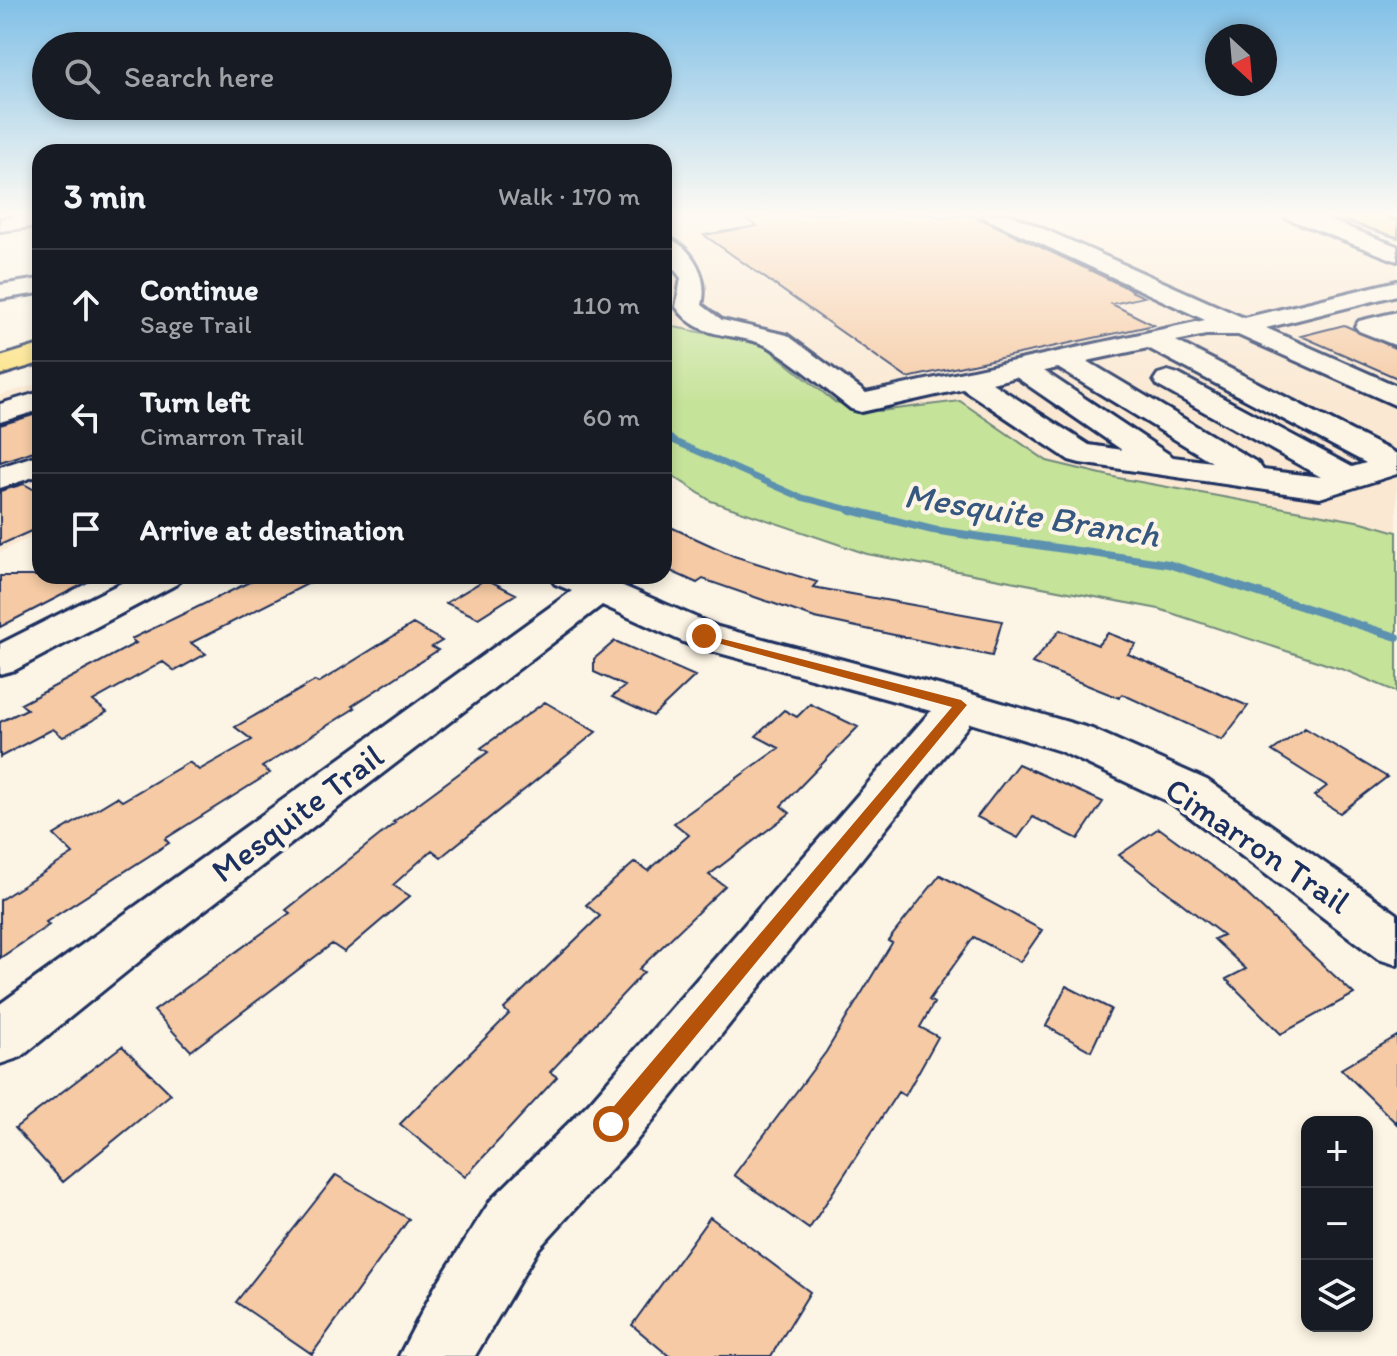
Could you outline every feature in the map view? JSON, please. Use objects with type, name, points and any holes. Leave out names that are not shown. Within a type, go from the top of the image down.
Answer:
[{"type":"main road","points":[[0,366],[32,356]]},
{"type":"main road","points":[[0,384],[32,375]]},
{"type":"street","points":[[693,277],[695,290],[689,307],[713,326],[778,341],[861,403],[1198,329],[1240,327],[1397,288]]},
{"type":"street","points":[[1131,277],[1397,397]]},
{"type":"street","points":[[0,292],[32,287]]},
{"type":"street","points":[[1359,298],[1397,313]]},
{"type":"street","points":[[1397,320],[1368,326],[1397,338]]},
{"type":"street","points":[[1198,329],[1369,414]]},
{"type":"street","points":[[1151,339],[1395,465]]},
{"type":"street","points":[[1111,348],[1349,479]]},
{"type":"street","points":[[1063,359],[1265,481]]},
{"type":"street","points":[[1021,368],[1168,466]]},
{"type":"street","points":[[968,380],[1080,453],[1320,488],[1395,465]]},
{"type":"street","points":[[0,413],[32,403]]},
{"type":"street","points":[[0,478],[32,467]]},
{"type":"street","points":[[0,661],[149,584]]},
{"type":"street","name":"Cimarron Trail","points":[[582,584],[704,636],[961,705],[1076,740],[1190,792],[1397,943]]},
{"type":"street","name":"Mesquite Trail","points":[[0,1038],[582,584]]},
{"type":"street","points":[[436,1356],[515,1224],[611,1124],[961,705]]},
{"type":"shaded area","points":[[672,277],[1397,277],[1397,532],[1362,522],[1118,478],[1047,461],[960,401],[880,411],[835,402],[764,345],[672,327]]},
{"type":"shaded area","points":[[32,385],[32,537],[0,552],[0,395]]},
{"type":"green space","points":[[672,327],[764,345],[835,402],[880,411],[960,401],[1047,461],[1118,478],[1362,522],[1397,532],[1397,692],[1347,671],[1159,609],[867,554],[711,501],[672,475]]},
{"type":"building","points":[[764,277],[1105,277],[1144,297],[1112,304],[1154,325],[907,378]]},
{"type":"building","points":[[1344,325],[1397,349],[1397,378],[1301,336]]},
{"type":"building","points":[[32,415],[32,452],[0,462],[0,425]]},
{"type":"building","points":[[24,484],[32,488],[32,531],[0,545],[0,491]]},
{"type":"building","points":[[672,528],[734,556],[817,582],[813,587],[1002,621],[992,656],[815,618],[703,579],[697,583],[672,572]]},
{"type":"building","points":[[0,576],[32,576],[32,584],[83,584],[0,627]]},
{"type":"building","points":[[245,584],[307,584],[191,643],[206,654],[175,671],[163,662],[93,701],[107,712],[63,737],[53,729],[0,757],[0,722],[27,709],[21,704],[136,643],[131,639]]},
{"type":"building","points":[[478,584],[496,584],[516,594],[478,618],[446,603]]},
{"type":"building","points":[[413,624],[442,641],[432,647],[438,650],[262,767],[270,773],[165,839],[169,843],[46,922],[49,925],[0,958],[0,900],[73,854],[54,835],[117,797],[122,801],[189,762],[199,770],[252,740],[235,727],[315,681],[318,683]]},
{"type":"building","points":[[1060,630],[1098,645],[1108,633],[1136,644],[1128,654],[1248,706],[1222,740],[1122,694],[1119,698],[1032,663]]},
{"type":"building","points":[[615,641],[695,676],[653,716],[612,697],[625,686],[594,672],[594,659]]},
{"type":"building","points":[[545,702],[596,732],[441,857],[432,850],[393,885],[410,896],[344,952],[332,944],[191,1051],[154,1011],[290,913],[286,910],[393,822],[488,752],[481,748]]},
{"type":"building","points":[[810,704],[858,727],[781,806],[790,813],[709,875],[725,886],[639,969],[644,972],[550,1072],[557,1077],[465,1177],[400,1124],[509,1014],[504,1009],[600,916],[586,905],[635,862],[648,871],[689,835],[674,823],[779,748],[756,736],[784,710],[797,717]]},
{"type":"building","points":[[1305,728],[1387,777],[1340,813],[1314,796],[1327,786],[1272,751]]},
{"type":"building","points":[[1018,764],[1103,802],[1078,839],[1033,817],[1018,838],[977,817]]},
{"type":"building","points":[[1159,828],[1236,884],[1354,994],[1281,1034],[1226,979],[1246,969],[1214,939],[1223,935],[1119,855]]},
{"type":"building","points":[[940,875],[1042,930],[1020,962],[974,937],[929,1000],[934,1003],[920,1027],[938,1037],[905,1096],[898,1092],[809,1229],[734,1175],[826,1052],[892,943],[888,941]]},
{"type":"building","points":[[1066,986],[1111,1009],[1091,1051],[1046,1026]]},
{"type":"building","points":[[1397,1036],[1397,1124],[1341,1069]]},
{"type":"building","points":[[122,1046],[171,1094],[63,1182],[15,1128]]},
{"type":"building","points":[[336,1175],[409,1219],[312,1354],[236,1302]]},
{"type":"building","points":[[710,1217],[810,1292],[771,1356],[669,1356],[632,1325]]},
{"type":"waterway","name":"Mesquite Branch","points":[[672,439],[800,497],[854,511]]},
{"type":"waterway","name":"Mesquite Branch","points":[[854,511],[933,530],[1168,564],[1397,637]]},
{"type":"waterway","name":"Mesquite Branch","points":[[854,511],[859,512]]},
{"type":"route","points":[[611,1124],[961,705],[704,636]]}]
